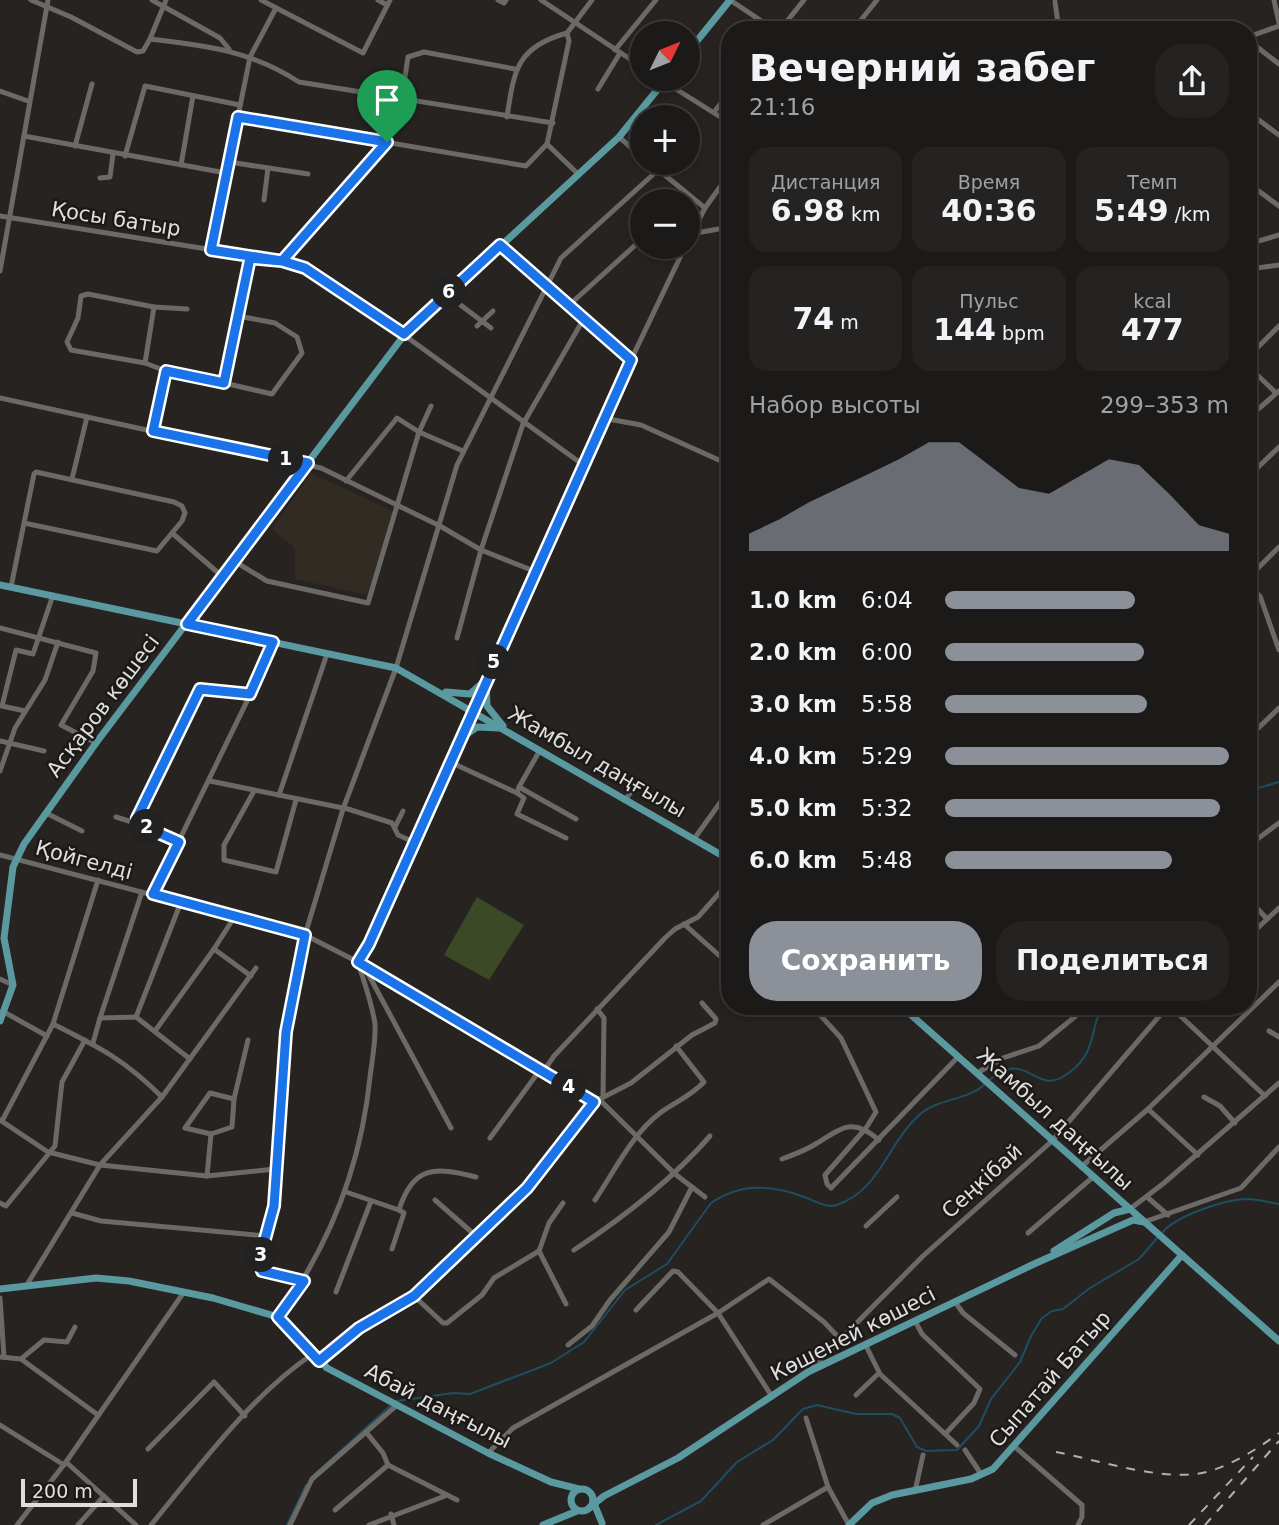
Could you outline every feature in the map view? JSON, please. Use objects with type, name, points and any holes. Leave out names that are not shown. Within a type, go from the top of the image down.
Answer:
[{"type":"main road","points":[[700,37],[730,0]]},
{"type":"main road","name":"Асқаров көшесі","points":[[0,1021],[13,985],[4,938],[16,859],[46,813],[404,334],[619,137],[655,91]]},
{"type":"main road","name":"Жамбыл даңғылы","points":[[0,585],[396,668],[439,690],[721,855]]},
{"type":"main road","points":[[439,690],[470,694],[486,680]]},
{"type":"main road","points":[[486,680],[487,706],[506,730]]},
{"type":"main road","points":[[461,738],[477,727],[506,730]]},
{"type":"main road","name":"Жамбыл даңғылы","points":[[910,1015],[1279,1342]]},
{"type":"main road","points":[[1122,1225],[1130,1209]]},
{"type":"main road","name":"Көшеней көшесі","points":[[1034,1264],[1114,1213],[1130,1209]]},
{"type":"main road","name":"Көшеней көшесі","points":[[562,1516],[588,1507],[620,1487],[678,1458],[808,1372],[1034,1264],[1133,1220],[1144,1222]]},
{"type":"main road","name":"Сыпатай Батыр","points":[[849,1525],[872,1503],[981,1475],[993,1469],[1182,1255]]},
{"type":"main road","points":[[0,1289],[28,1283],[96,1278],[129,1281],[184,1292],[278,1317]]},
{"type":"main road","name":"Абай даңғылы","points":[[278,1317],[319,1361],[488,1454],[551,1482]]},
{"type":"main road","points":[[551,1482],[601,1492],[620,1487]]},
{"type":"main road","points":[[551,1482],[564,1491],[571,1502],[588,1507]]},
{"type":"main road","points":[[543,1525],[562,1516],[571,1502],[573,1492],[583,1489]]},
{"type":"main road","points":[[583,1489],[588,1507],[602,1524]]},
{"type":"street","points":[[31,0],[48,3],[137,52],[144,51],[164,3]]},
{"type":"street","points":[[152,0],[164,3],[220,38],[229,49]]},
{"type":"street","points":[[261,0],[363,52],[389,3],[378,0]]},
{"type":"street","points":[[498,0],[504,3],[506,0]]},
{"type":"street","points":[[541,0],[630,59]]},
{"type":"street","points":[[507,117],[514,69],[540,43],[567,33],[592,0]]},
{"type":"street","points":[[598,89],[618,51],[656,0]]},
{"type":"street","points":[[730,0],[764,21]]},
{"type":"street","points":[[786,21],[804,0]]},
{"type":"street","points":[[860,21],[877,0]]},
{"type":"street","points":[[1257,34],[1279,24],[1273,0]]},
{"type":"street","points":[[1055,2],[1058,21]]},
{"type":"street","points":[[0,271],[28,100],[48,3]]},
{"type":"street","points":[[211,250],[250,57],[276,8]]},
{"type":"street","points":[[238,117],[526,166],[547,144],[569,41],[567,33]]},
{"type":"street","points":[[150,39],[229,49],[271,63],[299,82],[553,123]]},
{"type":"street","points":[[1257,46],[1279,64]]},
{"type":"street","points":[[282,261],[387,142],[392,106],[403,90],[408,57],[424,52],[514,69]]},
{"type":"street","points":[[75,146],[81,115],[92,84]]},
{"type":"street","points":[[125,156],[144,87],[240,105]]},
{"type":"street","points":[[0,91],[28,100]]},
{"type":"street","points":[[681,91],[721,117]]},
{"type":"street","points":[[181,165],[193,96]]},
{"type":"street","points":[[714,112],[721,103]]},
{"type":"street","points":[[1257,119],[1279,135]]},
{"type":"street","points":[[24,136],[226,173]]},
{"type":"street","points":[[619,137],[630,146]]},
{"type":"street","points":[[547,144],[578,174]]},
{"type":"street","points":[[100,178],[110,177],[113,154]]},
{"type":"street","points":[[229,162],[308,174]]},
{"type":"street","points":[[264,200],[268,168]]},
{"type":"street","points":[[304,1281],[262,1271],[259,1261],[274,1206],[286,1032],[305,935],[343,808],[396,668],[463,451],[556,266],[570,248],[653,175]]},
{"type":"street","points":[[665,175],[683,189]]},
{"type":"street","points":[[700,217],[721,186]]},
{"type":"street","points":[[1257,190],[1279,206]]},
{"type":"street","points":[[700,204],[705,208]]},
{"type":"street","name":"Қосы батыр","points":[[0,216],[282,261],[305,268],[404,334],[523,424],[582,464]]},
{"type":"street","points":[[700,232],[721,229]]},
{"type":"street","points":[[1257,241],[1279,235]]},
{"type":"street","points":[[500,245],[631,360]]},
{"type":"street","points":[[568,307],[630,250]]},
{"type":"street","points":[[224,383],[250,258]]},
{"type":"street","points":[[278,1317],[304,1281],[326,1241],[346,1192],[365,1124],[375,1026],[358,962],[603,418],[679,259]]},
{"type":"street","points":[[1257,268],[1279,265]]},
{"type":"street","points":[[187,309],[154,307],[83,294],[78,318],[67,342],[71,350],[145,363],[166,371],[272,394],[302,354],[298,337],[275,323],[238,316]]},
{"type":"street","points":[[446,294],[479,324],[491,328]]},
{"type":"street","points":[[145,363],[154,307]]},
{"type":"street","points":[[479,324],[494,310]]},
{"type":"street","points":[[457,638],[481,550],[523,424],[583,320]]},
{"type":"street","points":[[1257,348],[1279,326]]},
{"type":"street","points":[[153,431],[166,371]]},
{"type":"street","points":[[1257,374],[1278,392],[1257,410]]},
{"type":"street","points":[[0,398],[308,463],[440,526],[481,550],[534,571]]},
{"type":"street","points":[[234,561],[267,581],[368,603],[419,432],[432,406]]},
{"type":"street","points":[[72,480],[87,417]]},
{"type":"street","points":[[346,481],[397,418],[419,432],[463,451]]},
{"type":"street","points":[[603,418],[641,425],[721,461]]},
{"type":"street","points":[[1257,468],[1279,447]]},
{"type":"street","points":[[11,587],[24,523],[35,472],[178,503],[185,516],[157,551],[24,523]]},
{"type":"street","points":[[172,533],[223,576]]},
{"type":"street","points":[[1257,569],[1279,547]]},
{"type":"street","points":[[1257,593],[1278,641],[1279,650]]},
{"type":"street","points":[[25,711],[2,706],[16,650],[33,654],[53,595]]},
{"type":"street","points":[[0,628],[96,653],[93,671],[61,725],[96,743]]},
{"type":"street","points":[[0,771],[8,743],[45,680],[58,642]]},
{"type":"street","points":[[153,894],[210,781],[273,642]]},
{"type":"street","points":[[279,795],[327,654]]},
{"type":"street","points":[[116,817],[133,824],[137,818],[200,689],[250,694]]},
{"type":"street","points":[[1257,729],[1279,708]]},
{"type":"street","points":[[0,741],[44,751]]},
{"type":"street","points":[[518,790],[540,750]]},
{"type":"street","points":[[450,762],[518,790],[576,819]]},
{"type":"street","points":[[210,781],[343,808],[395,827]]},
{"type":"street","points":[[625,800],[634,788]]},
{"type":"street","points":[[518,790],[524,798],[517,814],[519,817],[566,838]]},
{"type":"street","points":[[254,791],[224,845],[224,860],[276,872],[296,800]]},
{"type":"street","points":[[694,839],[721,802]]},
{"type":"street","points":[[403,811],[395,827],[398,835],[414,842]]},
{"type":"street","points":[[46,813],[82,831]]},
{"type":"street","points":[[137,818],[152,830],[179,842]]},
{"type":"street","points":[[1257,839],[1279,823]]},
{"type":"street","name":"Қойгелді","points":[[0,855],[305,935],[365,968]]},
{"type":"street","points":[[98,880],[53,1024],[1,1120],[48,1152],[100,1165],[207,1176],[275,1169]]},
{"type":"street","points":[[93,1043],[142,891]]},
{"type":"street","points":[[490,1138],[542,1071],[597,1009],[665,938],[698,916],[721,891]]},
{"type":"street","points":[[136,1017],[181,902]]},
{"type":"street","points":[[1257,907],[1279,922]]},
{"type":"street","points":[[1257,928],[1279,908]]},
{"type":"street","points":[[155,1031],[235,916]]},
{"type":"street","points":[[684,924],[721,957]]},
{"type":"street","points":[[214,948],[251,976]]},
{"type":"street","points":[[28,1283],[100,1165],[162,1097],[256,968]]},
{"type":"street","points":[[365,968],[542,1071],[599,1099],[675,1174],[705,1197]]},
{"type":"street","points":[[365,968],[451,1128]]},
{"type":"street","points":[[0,979],[13,985]]},
{"type":"street","points":[[1257,1005],[1279,983]]},
{"type":"street","points":[[319,1361],[353,1333],[414,1296],[527,1188],[599,1099],[631,1083],[676,1046],[717,1021],[702,1003]]},
{"type":"street","points":[[597,1009],[604,1018],[599,1099]]},
{"type":"street","points":[[4,1012],[47,1036]]},
{"type":"street","points":[[820,1015],[841,1038],[876,1112],[866,1128],[825,1175],[831,1188],[958,1056]]},
{"type":"street","points":[[977,1073],[1003,1058],[1039,1045],[1077,1015]]},
{"type":"street","name":"Сеңкібай","points":[[808,1372],[932,1247],[1052,1140],[1161,1015]]},
{"type":"street","points":[[1178,1015],[1265,1096]]},
{"type":"street","points":[[1081,1167],[1149,1109],[1247,1015]]},
{"type":"street","points":[[100,1018],[136,1017],[190,1059]]},
{"type":"street","points":[[53,1024],[93,1043],[132,1068],[162,1097]]},
{"type":"street","points":[[1269,1031],[1279,1037]]},
{"type":"street","points":[[0,1203],[6,1206],[55,1146],[62,1082],[85,1040]]},
{"type":"street","points":[[234,1099],[210,1093],[185,1128],[211,1135],[232,1127],[234,1099],[248,1040]]},
{"type":"street","points":[[595,1200],[638,1136],[660,1113],[685,1099],[704,1082],[676,1046]]},
{"type":"street","points":[[1130,1209],[1198,1155],[1279,1083]]},
{"type":"street","points":[[1204,1097],[1220,1106],[1235,1123]]},
{"type":"street","points":[[1149,1109],[1198,1155]]},
{"type":"street","points":[[782,1159],[813,1146],[843,1126],[866,1128],[879,1140]]},
{"type":"street","points":[[207,1176],[211,1135]]},
{"type":"street","points":[[574,1250],[623,1217],[675,1174],[710,1136]]},
{"type":"street","points":[[1144,1222],[1241,1188],[1279,1147]]},
{"type":"street","points":[[399,1210],[406,1188],[414,1178],[447,1170],[476,1177]]},
{"type":"street","points":[[1028,1233],[1093,1177]]},
{"type":"street","points":[[568,1345],[592,1326],[610,1300],[669,1232],[692,1187]]},
{"type":"street","points":[[346,1192],[404,1213],[392,1249]]},
{"type":"street","points":[[866,1226],[897,1197]]},
{"type":"street","points":[[1147,1197],[1168,1215]]},
{"type":"street","points":[[435,1200],[476,1236]]},
{"type":"street","points":[[336,1292],[371,1201]]},
{"type":"street","points":[[414,1296],[443,1323],[447,1323],[482,1295],[494,1278],[539,1251],[550,1223],[564,1203]]},
{"type":"street","points":[[72,1213],[102,1221],[266,1237]]},
{"type":"street","points":[[539,1251],[565,1304]]},
{"type":"street","points":[[636,1310],[676,1271],[718,1313],[771,1395]]},
{"type":"street","points":[[488,1454],[513,1428],[772,1280],[824,1322],[840,1339]]},
{"type":"street","points":[[17,1525],[65,1464],[184,1292]]},
{"type":"street","points":[[0,1297],[2,1357],[21,1359],[98,1415]]},
{"type":"street","points":[[955,1302],[963,1313],[1015,1355]]},
{"type":"street","points":[[915,1321],[922,1334],[980,1389],[974,1403],[946,1433]]},
{"type":"street","points":[[21,1359],[44,1340],[67,1342],[75,1327]]},
{"type":"street","points":[[865,1344],[879,1373],[957,1445]]},
{"type":"street","points":[[151,1525],[245,1416],[276,1384],[313,1353]]},
{"type":"street","points":[[856,1395],[879,1373]]},
{"type":"street","points":[[148,1449],[214,1382],[245,1416]]},
{"type":"street","points":[[290,1525],[313,1479],[397,1405]]},
{"type":"street","points":[[806,1418],[828,1487],[849,1525]]},
{"type":"street","points":[[0,1424],[65,1464],[136,1525]]},
{"type":"street","points":[[366,1433],[383,1453],[388,1465],[457,1500]]},
{"type":"street","points":[[1015,1447],[1082,1505],[1082,1517],[1078,1525]]},
{"type":"street","points":[[965,1450],[981,1475]]},
{"type":"street","points":[[915,1491],[923,1455]]},
{"type":"street","points":[[335,1510],[388,1465]]},
{"type":"street","points":[[763,1525],[828,1487]]},
{"type":"street","points":[[78,1525],[104,1496]]},
{"type":"street","points":[[369,1525],[391,1514],[445,1496]]},
{"type":"street","points":[[391,1514],[394,1525]]},
{"type":"shaded area","points":[[311,473],[393,511],[368,595],[295,579],[295,548],[272,529]]},
{"type":"green space","points":[[477,897],[524,925],[489,980],[444,955]]},
{"type":"waterway","points":[[1257,788],[1279,782]]},
{"type":"waterway","points":[[988,1081],[1002,1071],[1013,1068],[1048,1081],[1070,1072],[1079,1064],[1090,1046],[1098,1015]]},
{"type":"waterway","points":[[397,1401],[453,1393],[470,1394],[551,1363],[584,1342],[625,1290],[667,1264],[711,1203],[734,1192],[770,1188],[826,1205],[837,1205],[863,1189],[918,1116],[934,1106],[969,1094],[984,1085]]},
{"type":"waterway","points":[[1162,1233],[1188,1215],[1225,1202],[1249,1199],[1279,1204]]},
{"type":"waterway","points":[[656,1525],[701,1501],[737,1462],[773,1440],[803,1409],[817,1405],[856,1414],[892,1414],[900,1418],[917,1447],[926,1451],[957,1450],[979,1426],[991,1399],[1020,1362],[1042,1318],[1052,1311],[1063,1309],[1090,1288],[1139,1259],[1158,1237]]},
{"type":"waterway","points":[[314,1475],[390,1406]]},
{"type":"waterway","points":[[287,1525],[306,1485]]},
{"type":"railway","points":[[1056,1452],[1163,1474],[1196,1474],[1229,1464],[1279,1433]]},
{"type":"railway","points":[[1205,1525],[1279,1441]]},
{"type":"railway","points":[[1189,1525],[1253,1457]]},
{"type":"route","points":[[387,142],[238,117],[211,250],[282,261],[305,268],[342,290],[404,334],[500,245],[631,360],[369,944],[358,962],[594,1102],[574,1124],[527,1188],[414,1296],[359,1328],[335,1345],[319,1361],[296,1333],[278,1317],[304,1281],[262,1271],[259,1261],[274,1206],[286,1032],[305,935],[153,894],[179,842],[152,830],[137,818],[200,689],[250,694],[271,654],[273,642],[187,624],[308,463],[153,431],[166,371],[224,383],[250,258],[282,261],[387,142]]}]
